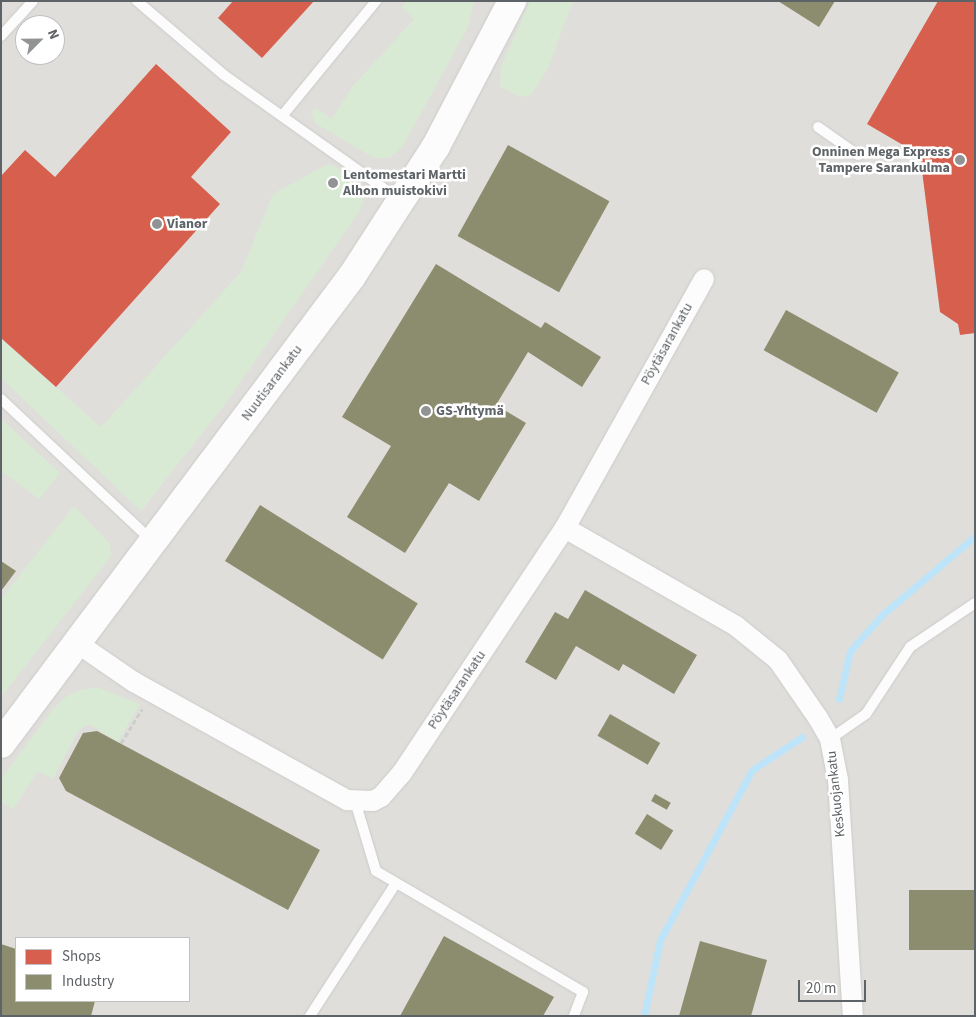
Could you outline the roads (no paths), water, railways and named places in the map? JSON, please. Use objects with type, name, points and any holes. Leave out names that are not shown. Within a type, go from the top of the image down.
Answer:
[{"type":"main road","name":"Nuutisarankatu","points":[[1,744],[352,276],[402,202],[436,146],[512,1]]},
{"type":"street","name":"Pöytäsarankatu","points":[[77,644],[134,682],[340,796],[355,800],[373,801],[381,796],[402,772],[565,528],[704,279]]},
{"type":"street","name":"Keskuojankatu","points":[[565,528],[743,632],[778,660],[804,694],[830,739],[838,780],[853,1016]]},
{"type":"lane","points":[[1,36],[32,1]]},
{"type":"lane","points":[[138,1],[224,75],[402,202]]},
{"type":"lane","points":[[282,116],[376,1]]},
{"type":"lane","points":[[818,128],[858,155]]},
{"type":"lane","points":[[1,399],[153,542]]},
{"type":"lane","points":[[830,739],[866,714],[910,647],[975,603]]},
{"type":"lane","points":[[355,800],[376,871],[583,992],[574,1016]]},
{"type":"lane","points":[[310,1016],[396,883]]},
{"type":"waterway","points":[[839,699],[850,651],[882,615],[975,536]]},
{"type":"waterway","points":[[644,1016],[660,940],[752,770],[802,737]]},
{"type":"place","name":"Onninen Mega Express Tampere Sarankulma","points":[[960,160]]},
{"type":"place","name":"Lentomestari Martti Alhon muistokivi","points":[[333,183]]},
{"type":"place","name":"Vianor","points":[[157,224]]},
{"type":"place","name":"GS-Yhtymä","points":[[426,411]]}]
